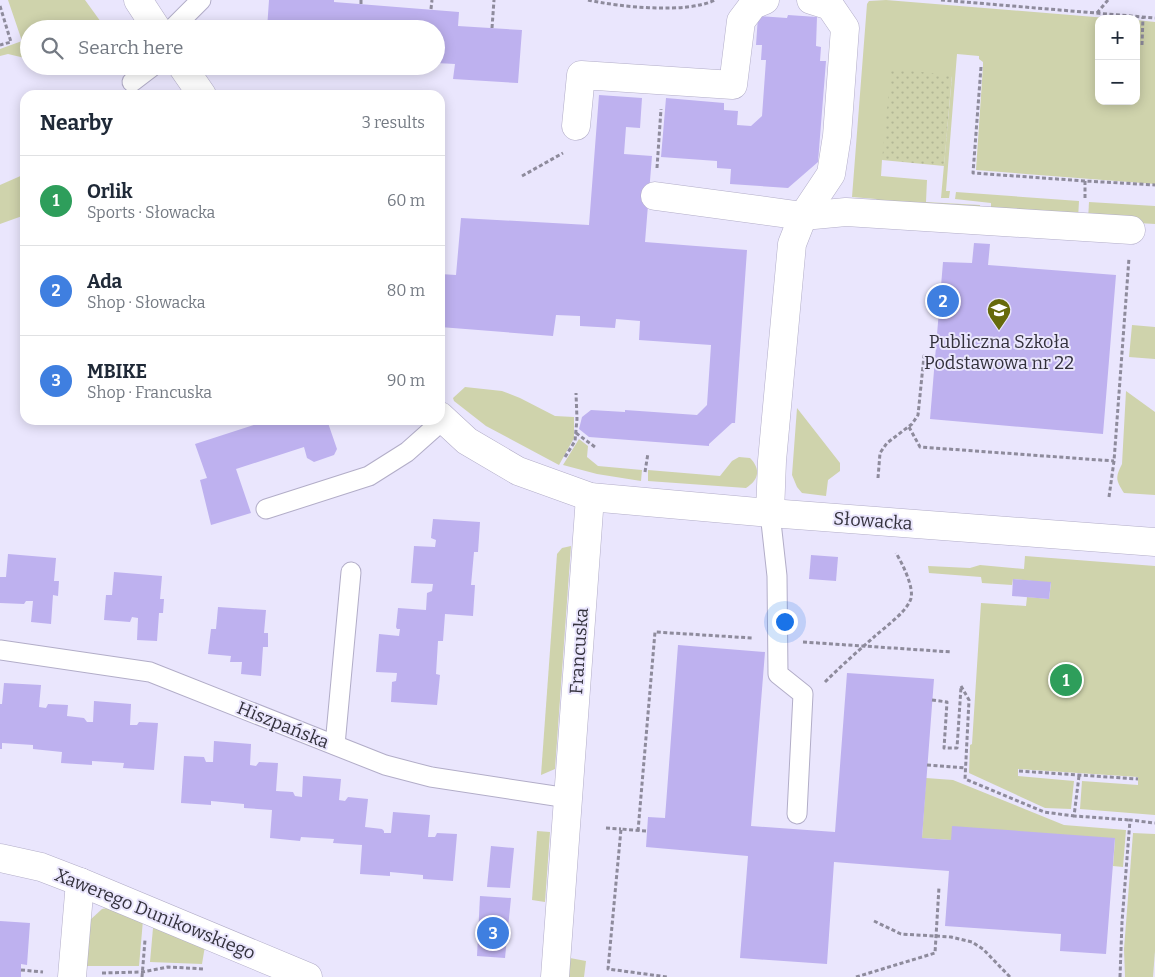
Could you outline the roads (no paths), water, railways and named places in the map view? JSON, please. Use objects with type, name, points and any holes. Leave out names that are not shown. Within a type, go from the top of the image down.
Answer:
[{"type":"street","points":[[138,0],[151,20]]},
{"type":"street","points":[[576,126],[582,75],[733,85],[741,21],[753,5],[765,0]]},
{"type":"street","points":[[770,513],[772,461],[792,244],[803,216],[831,174],[837,136],[845,28],[830,6],[811,0]]},
{"type":"street","points":[[188,75],[199,90]]},
{"type":"street","points":[[655,196],[803,216],[846,212],[1131,230]]},
{"type":"street","points":[[445,421],[467,441],[518,470],[590,497]]},
{"type":"street","name":"Słowacka","points":[[590,497],[770,513],[1155,542]]},
{"type":"street","name":"Francuska","points":[[555,977],[590,497]]},
{"type":"street","name":"Xawerego Dunikowskiego","points":[[0,858],[41,867],[80,882],[308,977]]},
{"type":"street","points":[[72,975],[80,882]]},
{"type":"lane","points":[[181,20],[201,0]]},
{"type":"lane","points":[[132,82],[141,75]]},
{"type":"lane","points":[[266,509],[369,476],[406,452],[435,425]]},
{"type":"lane","points":[[770,513],[777,576],[778,674],[803,694],[796,814]]},
{"type":"lane","points":[[335,745],[352,572]]},
{"type":"lane","name":"Hiszpańska","points":[[0,650],[150,672],[385,765],[431,778],[568,798]]},
{"type":"place","name":"Ada","points":[[943,301]]},
{"type":"place","name":"Publiczna Szkoła Podstawowa nr 22","points":[[999,331]]},
{"type":"place","name":"Orlik","points":[[1066,680]]},
{"type":"place","name":"MBIKE","points":[[493,933]]}]
